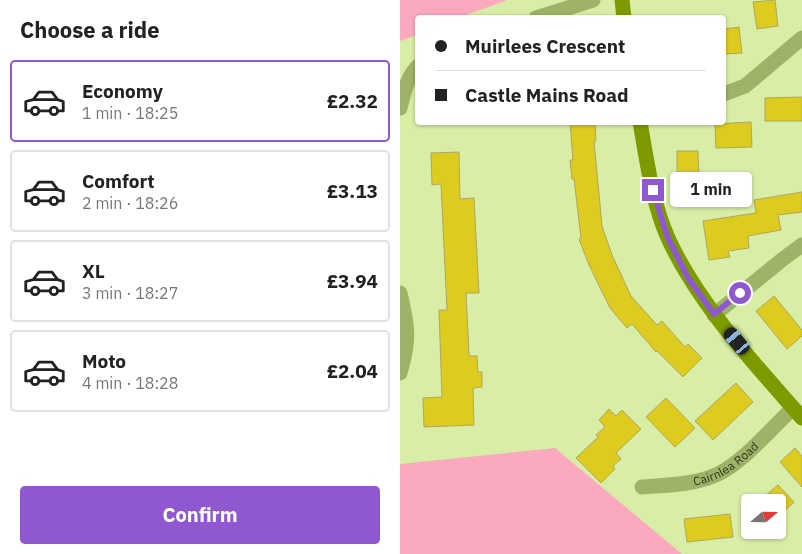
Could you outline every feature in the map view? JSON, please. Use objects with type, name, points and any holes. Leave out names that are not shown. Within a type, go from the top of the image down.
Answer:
[{"type":"street","points":[[546,15],[593,0]]},
{"type":"street","points":[[622,0],[624,15]]},
{"type":"street","points":[[726,93],[745,86],[802,38]]},
{"type":"street","points":[[400,108],[406,87],[415,69]]},
{"type":"street","points":[[641,125],[649,174],[657,205],[667,236],[688,278],[714,314],[798,413]]},
{"type":"street","points":[[714,314],[802,245]]},
{"type":"street","points":[[400,293],[408,323],[408,340],[400,373]]},
{"type":"street","name":"Cairnlea Road","points":[[642,487],[678,484],[718,474],[798,413]]},
{"type":"shaded area","points":[[400,0],[507,0],[466,15],[415,15],[415,36],[400,41]]},
{"type":"shaded area","points":[[555,448],[682,554],[400,554],[400,464]]},
{"type":"building","points":[[775,0],[778,26],[757,29],[753,2]]},
{"type":"building","points":[[739,27],[742,53],[726,54],[726,29]]},
{"type":"building","points":[[802,97],[802,121],[765,121],[765,98]]},
{"type":"building","points":[[751,122],[752,147],[716,148],[715,125],[726,125],[726,123]]},
{"type":"building","points":[[570,125],[595,125],[596,141],[594,141],[602,226],[612,255],[631,296],[657,325],[662,321],[685,347],[688,344],[702,358],[683,377],[656,352],[632,324],[627,328],[610,308],[589,265],[579,239],[581,238],[570,160],[573,160]]},
{"type":"building","points":[[677,151],[698,151],[699,176],[677,176]]},
{"type":"building","points":[[459,152],[460,199],[474,198],[479,293],[466,293],[469,356],[477,356],[478,372],[482,372],[482,387],[473,388],[474,425],[424,427],[423,398],[442,397],[439,310],[447,310],[441,184],[432,185],[431,153]]},
{"type":"building","points":[[802,192],[802,212],[778,215],[781,230],[748,236],[749,248],[728,251],[730,257],[709,260],[703,221],[756,213],[754,200]]},
{"type":"building","points":[[774,296],[802,330],[802,336],[787,349],[756,311]]},
{"type":"building","points":[[736,383],[753,402],[713,440],[695,421]]},
{"type":"building","points":[[666,398],[695,428],[675,447],[646,417]]},
{"type":"building","points":[[609,409],[616,416],[622,410],[641,429],[616,453],[621,459],[613,466],[615,469],[601,483],[576,458],[598,437],[596,435],[605,427],[599,420]]},
{"type":"building","points":[[795,448],[802,456],[802,487],[780,462]]},
{"type":"building","points":[[778,485],[794,502],[786,510],[786,494],[767,494]]},
{"type":"building","points":[[730,514],[733,537],[687,542],[684,519]]},
{"type":"route","points":[[653,190],[667,236],[688,278],[714,314],[740,293]]}]
